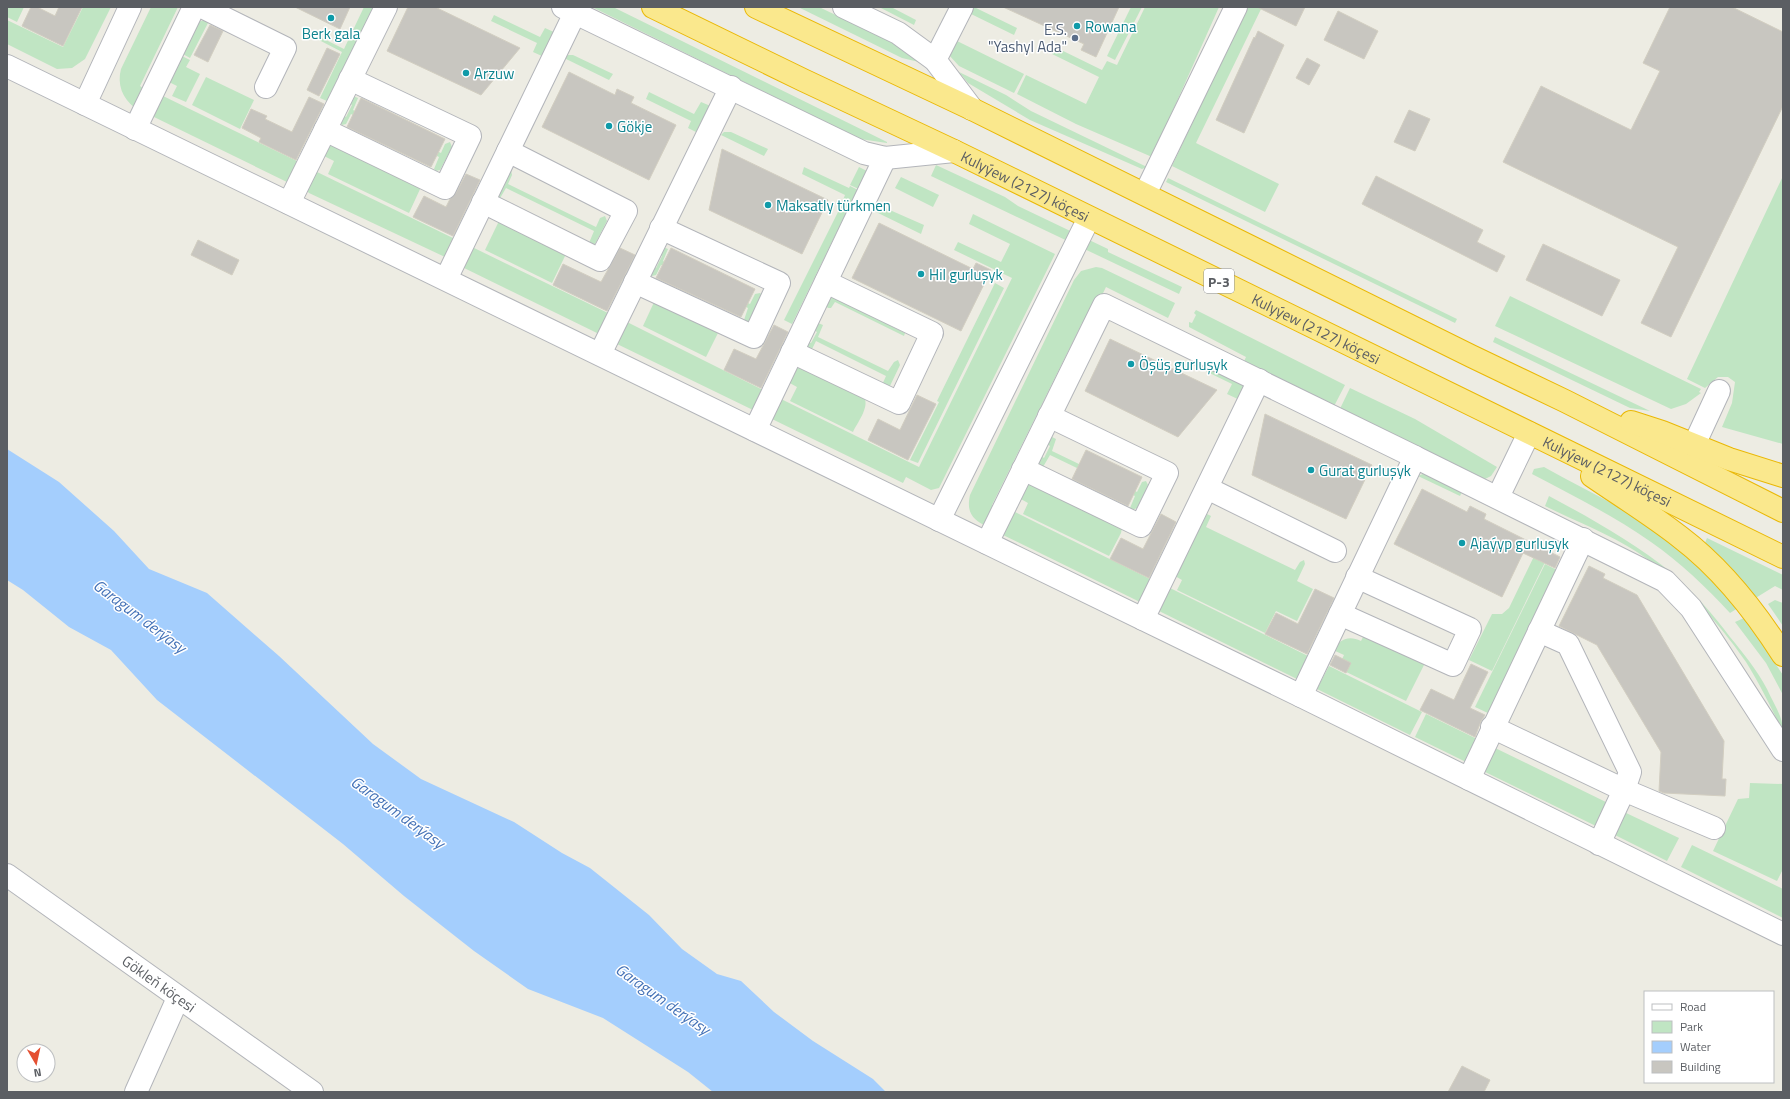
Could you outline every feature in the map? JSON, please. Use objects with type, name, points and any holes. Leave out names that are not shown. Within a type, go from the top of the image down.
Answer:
[{"type":"highway","name":"Kulyýew (2127) köçesi","points":[[653,7],[802,80],[954,151],[1783,558]]},
{"type":"highway","points":[[756,7],[972,109],[1565,401],[1783,511]]},
{"type":"highway","points":[[1565,401],[1662,432],[1729,459],[1783,476]]},
{"type":"highway","points":[[1528,433],[1680,537],[1716,570],[1748,604],[1783,655]]},
{"type":"street","points":[[85,104],[130,7]]},
{"type":"street","points":[[134,129],[194,7]]},
{"type":"street","points":[[202,7],[285,48],[266,86]]},
{"type":"street","points":[[289,203],[386,7]]},
{"type":"street","points":[[844,7],[898,33],[936,60],[972,109]]},
{"type":"street","points":[[936,60],[962,7]]},
{"type":"street","points":[[1145,194],[1236,7]]},
{"type":"street","points":[[446,279],[508,151],[569,10],[731,87],[864,153],[885,158],[954,151]]},
{"type":"street","points":[[7,66],[1301,696],[1783,934]]},
{"type":"street","points":[[325,130],[445,188],[470,136],[350,79]]},
{"type":"street","points":[[600,354],[731,87]]},
{"type":"street","points":[[483,202],[600,260],[626,210],[508,151]]},
{"type":"street","points":[[755,430],[885,158]]},
{"type":"street","points":[[940,520],[1089,218]]},
{"type":"street","points":[[635,282],[754,337],[779,283],[661,228]]},
{"type":"street","points":[[792,352],[898,403],[922,354],[932,333],[826,282]]},
{"type":"street","points":[[987,543],[1104,305],[1498,497],[1665,581],[1691,608],[1783,750]]},
{"type":"street","points":[[1143,619],[1259,380]]},
{"type":"street","points":[[1694,445],[1719,391]]},
{"type":"street","points":[[1023,469],[1140,526],[1167,473],[1049,416]]},
{"type":"street","points":[[1498,497],[1528,433]]},
{"type":"street","points":[[1301,696],[1415,457]]},
{"type":"street","points":[[1207,488],[1335,551]]},
{"type":"street","points":[[1469,779],[1492,727],[1583,539]]},
{"type":"street","points":[[1340,614],[1453,665],[1470,629],[1357,577]]},
{"type":"street","points":[[1539,631],[1568,644],[1630,772],[1624,790],[1599,844]]},
{"type":"street","points":[[1492,727],[1624,790],[1714,828]]},
{"type":"street","name":"Gökleň köçesi","points":[[7,875],[312,1092]]},
{"type":"street","points":[[136,1092],[178,998]]},
{"type":"green space","points":[[7,7],[24,7],[17,22],[7,17]]},
{"type":"green space","points":[[83,7],[111,7],[85,59],[72,68],[57,69],[7,44],[7,20],[63,47]]},
{"type":"green space","points":[[151,7],[178,7],[140,86],[144,89],[135,108],[124,95],[120,85],[120,75],[121,69]]},
{"type":"green space","points":[[364,7],[374,7],[327,101],[320,98],[342,52],[319,40],[320,37],[344,49]]},
{"type":"green space","points":[[592,7],[613,7],[887,143],[860,139]]},
{"type":"green space","points":[[798,7],[819,7],[896,44],[919,62],[902,58]]},
{"type":"green space","points":[[879,7],[891,7],[916,20],[914,25]]},
{"type":"green space","points":[[974,7],[1017,28],[1014,35],[971,14]]},
{"type":"green space","points":[[1131,7],[1142,7],[1115,60],[1107,56]]},
{"type":"green space","points":[[1145,7],[1219,7],[1152,157],[1076,124],[1017,94],[1026,75],[1086,104],[1099,77],[1052,54],[1055,47],[1102,70],[1107,61],[1117,65]]},
{"type":"green space","points":[[1247,7],[1262,7],[1196,143],[1279,184],[1265,212],[1172,166]]},
{"type":"green space","points":[[494,15],[540,37],[545,28],[556,33],[544,57],[533,52],[537,43],[491,21]]},
{"type":"green space","points":[[204,20],[209,21],[190,58],[181,53],[198,22]]},
{"type":"green space","points":[[953,39],[1024,74],[1014,93],[959,66],[948,54]]},
{"type":"green space","points":[[180,55],[190,60],[186,67],[200,74],[186,102],[172,96],[177,86],[167,81]]},
{"type":"green space","points":[[568,55],[573,55],[613,74],[609,80],[564,58]]},
{"type":"green space","points":[[959,72],[1006,95],[1031,111],[1147,167],[1142,169],[1030,120],[968,83]]},
{"type":"green space","points":[[206,77],[254,100],[240,129],[192,105]]},
{"type":"green space","points":[[649,92],[694,114],[701,102],[713,107],[700,134],[688,128],[691,121],[646,99]]},
{"type":"green space","points":[[161,95],[301,163],[289,183],[154,117],[153,116]]},
{"type":"green space","points":[[353,96],[358,98],[353,110],[441,153],[445,144],[450,142],[452,147],[440,170],[436,171],[434,169],[439,157],[351,114],[346,124],[342,125],[340,123],[343,115],[346,117],[352,105],[349,103]]},
{"type":"green space","points":[[724,132],[731,132],[768,149],[764,156],[721,135]]},
{"type":"green space","points":[[331,142],[421,187],[409,213],[328,174],[334,161],[324,156]]},
{"type":"green space","points":[[936,165],[1005,197],[1018,206],[1108,249],[1108,252],[1182,287],[1179,294],[931,176]]},
{"type":"green space","points":[[804,167],[849,188],[850,186],[862,192],[853,211],[841,205],[845,195],[802,174]]},
{"type":"green space","points":[[859,167],[871,173],[863,191],[850,185]]},
{"type":"green space","points":[[511,170],[512,175],[508,184],[596,227],[600,218],[605,216],[607,221],[595,244],[593,246],[589,243],[594,231],[506,188],[499,200],[495,195]]},
{"type":"green space","points":[[315,171],[455,239],[445,257],[309,193],[307,191]]},
{"type":"green space","points":[[1783,176],[1783,444],[1722,427],[1732,403],[1735,382],[1728,377],[1718,377],[1705,388],[1687,379]]},
{"type":"green space","points":[[901,177],[939,195],[933,207],[895,188]]},
{"type":"green space","points":[[1168,178],[1457,319],[1455,323],[1166,182]]},
{"type":"green space","points":[[841,206],[848,209],[792,324],[784,320]]},
{"type":"green space","points":[[883,207],[924,225],[921,234],[874,211]]},
{"type":"green space","points":[[973,214],[1055,254],[939,488],[931,490],[906,477],[903,483],[772,419],[777,397],[919,467],[1012,278],[954,250],[958,242],[1001,262],[1010,244],[969,224]]},
{"type":"green space","points":[[499,221],[566,254],[552,283],[485,250]]},
{"type":"green space","points":[[470,246],[610,314],[599,334],[460,266]]},
{"type":"green space","points":[[663,247],[668,249],[663,261],[750,304],[755,294],[760,293],[762,295],[750,320],[748,322],[744,320],[748,308],[661,265],[656,275],[652,276],[650,274],[652,266],[656,268],[662,256],[659,254]]},
{"type":"green space","points":[[1096,267],[1102,268],[1175,303],[1168,318],[1106,287],[1087,326],[1082,323],[992,505],[998,508],[988,527],[978,522],[972,515],[969,507],[970,495],[1074,280],[1081,271]]},
{"type":"green space","points":[[995,283],[1004,288],[918,463],[910,460],[939,402],[937,401]]},
{"type":"green space","points":[[1510,296],[1701,389],[1699,392],[1701,393],[1686,404],[1671,409],[1495,326]]},
{"type":"green space","points":[[832,297],[905,333],[904,336],[835,302],[831,308],[828,308],[826,306],[829,298]]},
{"type":"green space","points":[[656,298],[720,329],[706,357],[643,326]]},
{"type":"green space","points":[[1196,310],[1345,385],[1331,412],[1241,368],[1246,357],[1189,327],[1189,322],[1192,323],[1196,315],[1194,313]]},
{"type":"green space","points":[[625,321],[765,391],[753,410],[617,344]]},
{"type":"green space","points":[[818,323],[823,325],[818,337],[888,371],[894,362],[898,360],[900,365],[889,388],[882,385],[886,376],[816,341],[811,351],[805,347],[808,342],[811,343],[817,332],[814,330]]},
{"type":"green space","points":[[1495,337],[1650,411],[1630,408],[1493,342]]},
{"type":"green space","points":[[1193,357],[1246,385],[1242,401],[1227,394],[1232,384],[1189,363]]},
{"type":"green space","points":[[801,367],[864,397],[864,410],[853,432],[790,401],[797,387],[786,381],[793,370]]},
{"type":"green space","points":[[1350,388],[1415,419],[1497,467],[1491,476],[1485,479],[1337,415]]},
{"type":"green space","points":[[1052,437],[1056,439],[1052,451],[1137,492],[1142,482],[1146,481],[1148,485],[1137,508],[1132,510],[1130,508],[1135,496],[1050,455],[1043,467],[1038,464],[1041,456],[1044,458],[1050,446],[1047,444]]},
{"type":"green space","points":[[1544,467],[1610,502],[1658,532],[1699,567],[1738,608],[1730,613],[1692,575],[1637,532],[1532,474],[1534,469]]},
{"type":"green space","points":[[1425,473],[1463,490],[1460,496],[1418,476]]},
{"type":"green space","points":[[1029,482],[1122,528],[1109,556],[1023,514],[1028,503],[1019,498]]},
{"type":"green space","points":[[1549,496],[1644,552],[1673,574],[1703,604],[1759,675],[1780,715],[1783,731],[1761,687],[1746,662],[1723,631],[1697,602],[1668,575],[1626,545],[1545,506]]},
{"type":"green space","points":[[1015,512],[1154,581],[1142,603],[1003,535]]},
{"type":"green space","points":[[1207,514],[1211,516],[1206,527],[1295,570],[1300,562],[1304,560],[1305,564],[1297,581],[1313,589],[1297,621],[1276,611],[1265,633],[1177,590],[1182,580],[1175,576]]},
{"type":"green space","points":[[1707,538],[1783,575],[1783,590],[1775,586],[1754,599],[1705,543]]},
{"type":"green space","points":[[1538,548],[1549,554],[1492,671],[1469,660],[1492,614],[1502,614],[1509,608]]},
{"type":"green space","points":[[1545,564],[1559,571],[1490,714],[1475,707]]},
{"type":"green space","points":[[1170,588],[1308,656],[1297,679],[1159,611]]},
{"type":"green space","points":[[1775,600],[1783,603],[1783,626],[1768,604]]},
{"type":"green space","points":[[1744,618],[1783,675],[1783,695],[1766,663],[1735,622]]},
{"type":"green space","points":[[1366,631],[1426,661],[1406,701],[1338,668],[1344,655],[1333,650],[1336,646],[1345,639],[1349,638],[1361,641]]},
{"type":"green space","points":[[1329,666],[1422,712],[1410,735],[1317,689]]},
{"type":"green space","points":[[1426,714],[1477,739],[1466,762],[1415,737]]},
{"type":"green space","points":[[1491,746],[1610,804],[1598,827],[1479,769]]},
{"type":"green space","points":[[1750,783],[1783,784],[1783,869],[1777,881],[1713,851],[1738,799],[1749,798]]},
{"type":"green space","points":[[1624,812],[1679,838],[1667,861],[1613,834]]},
{"type":"green space","points":[[1692,845],[1783,889],[1783,918],[1681,867]]},
{"type":"water","name":"Garagum derýasy","points":[[7,449],[59,482],[114,531],[149,569],[207,593],[279,656],[373,744],[421,779],[514,822],[562,853],[590,868],[649,915],[682,949],[717,974],[741,981],[774,1012],[813,1041],[873,1079],[886,1092],[713,1092],[688,1072],[603,1018],[528,989],[474,951],[404,896],[343,844],[157,700],[111,650],[69,627],[23,590],[7,580]]},
{"type":"building","points":[[31,7],[37,7],[55,16],[59,7],[82,7],[63,46],[22,26]]},
{"type":"building","name":"Berk gala","points":[[295,7],[350,7],[340,29]]},
{"type":"building","name":"Arzuw","points":[[408,7],[435,7],[520,48],[481,95],[387,51]]},
{"type":"building","name":"Rowana","points":[[1003,7],[1119,7],[1096,57],[1081,50],[1084,44]]},
{"type":"building","points":[[1257,7],[1305,7],[1296,26]]},
{"type":"building","points":[[1670,7],[1732,7],[1783,32],[1783,106],[1671,337],[1641,323],[1678,247],[1503,162],[1541,86],[1631,130],[1660,71],[1643,63]]},
{"type":"building","points":[[1338,11],[1378,31],[1364,59],[1324,40]]},
{"type":"building","points":[[210,25],[223,31],[208,62],[194,55]]},
{"type":"building","points":[[1258,31],[1284,45],[1244,133],[1216,120]]},
{"type":"building","points":[[327,48],[340,54],[319,96],[307,90]]},
{"type":"building","points":[[1307,58],[1320,65],[1309,85],[1296,78]]},
{"type":"building","name":"Gökje","points":[[569,72],[615,95],[617,89],[634,97],[631,103],[676,125],[649,180],[542,127]]},
{"type":"building","points":[[309,97],[324,104],[296,160],[259,142],[261,138],[242,128],[251,109],[267,116],[265,119],[292,132]]},
{"type":"building","points":[[361,98],[445,139],[431,167],[347,127]]},
{"type":"building","points":[[1409,110],[1430,119],[1415,151],[1394,142]]},
{"type":"building","name":"Maksatly türkmen","points":[[722,149],[828,200],[802,254],[709,210]]},
{"type":"building","points":[[466,174],[480,180],[453,236],[413,217],[424,196],[446,207],[450,199],[456,193]]},
{"type":"building","points":[[1376,176],[1483,230],[1477,242],[1505,256],[1497,272],[1362,204]]},
{"type":"building","name":"Hil gurluşyk","points":[[879,223],[973,269],[976,263],[991,270],[961,331],[852,278]]},
{"type":"building","points":[[198,240],[239,260],[232,275],[191,255]]},
{"type":"building","points":[[1543,244],[1620,280],[1602,316],[1526,280]]},
{"type":"building","points":[[620,248],[635,255],[607,311],[553,285],[563,264],[601,282]]},
{"type":"building","points":[[671,248],[755,289],[741,317],[656,278]]},
{"type":"building","points":[[774,325],[788,332],[761,388],[724,370],[734,349],[756,359]]},
{"type":"building","name":"Öşüş gurluşyk","points":[[1110,339],[1217,390],[1178,437],[1085,391]]},
{"type":"building","points":[[917,395],[936,404],[908,460],[868,440],[878,419],[900,430]]},
{"type":"building","name":"Gurat gurluşyk","points":[[1265,414],[1372,465],[1346,519],[1252,475]]},
{"type":"building","points":[[1086,450],[1142,477],[1128,506],[1072,479]]},
{"type":"building","name":"Ajaýyp gurluşyk","points":[[1422,489],[1467,512],[1470,506],[1486,514],[1484,519],[1560,557],[1555,568],[1523,553],[1502,597],[1394,544]]},
{"type":"building","points":[[1161,514],[1176,522],[1149,578],[1110,559],[1121,538],[1143,549]]},
{"type":"building","points":[[1589,566],[1605,574],[1603,578],[1637,595],[1724,741],[1722,779],[1726,779],[1725,796],[1664,793],[1659,791],[1661,752],[1597,645],[1559,626]]},
{"type":"building","points":[[1315,589],[1334,598],[1307,654],[1265,634],[1276,613],[1298,624]]},
{"type":"building","points":[[1335,655],[1351,663],[1346,673],[1330,665]]},
{"type":"building","points":[[1471,664],[1488,672],[1470,708],[1485,715],[1475,737],[1420,710],[1431,689],[1454,700]]},
{"type":"building","points":[[1462,1066],[1490,1080],[1484,1092],[1448,1092]]},
{"type":"place","name":"Berk gala","points":[[331,18]]},
{"type":"place","name":"Rowana","points":[[1077,26]]},
{"type":"place","name":"E.S. \"Yashyl Ada\"","points":[[1075,38]]},
{"type":"place","name":"Arzuw","points":[[466,73]]},
{"type":"place","name":"Gökje","points":[[609,126]]},
{"type":"place","name":"Maksatly türkmen","points":[[768,205]]},
{"type":"place","name":"Hil gurluşyk","points":[[921,274]]},
{"type":"place","name":"Öşüş gurluşyk","points":[[1131,364]]},
{"type":"place","name":"Gurat gurluşyk","points":[[1311,470]]},
{"type":"place","name":"Ajaýyp gurluşyk","points":[[1462,543]]}]
